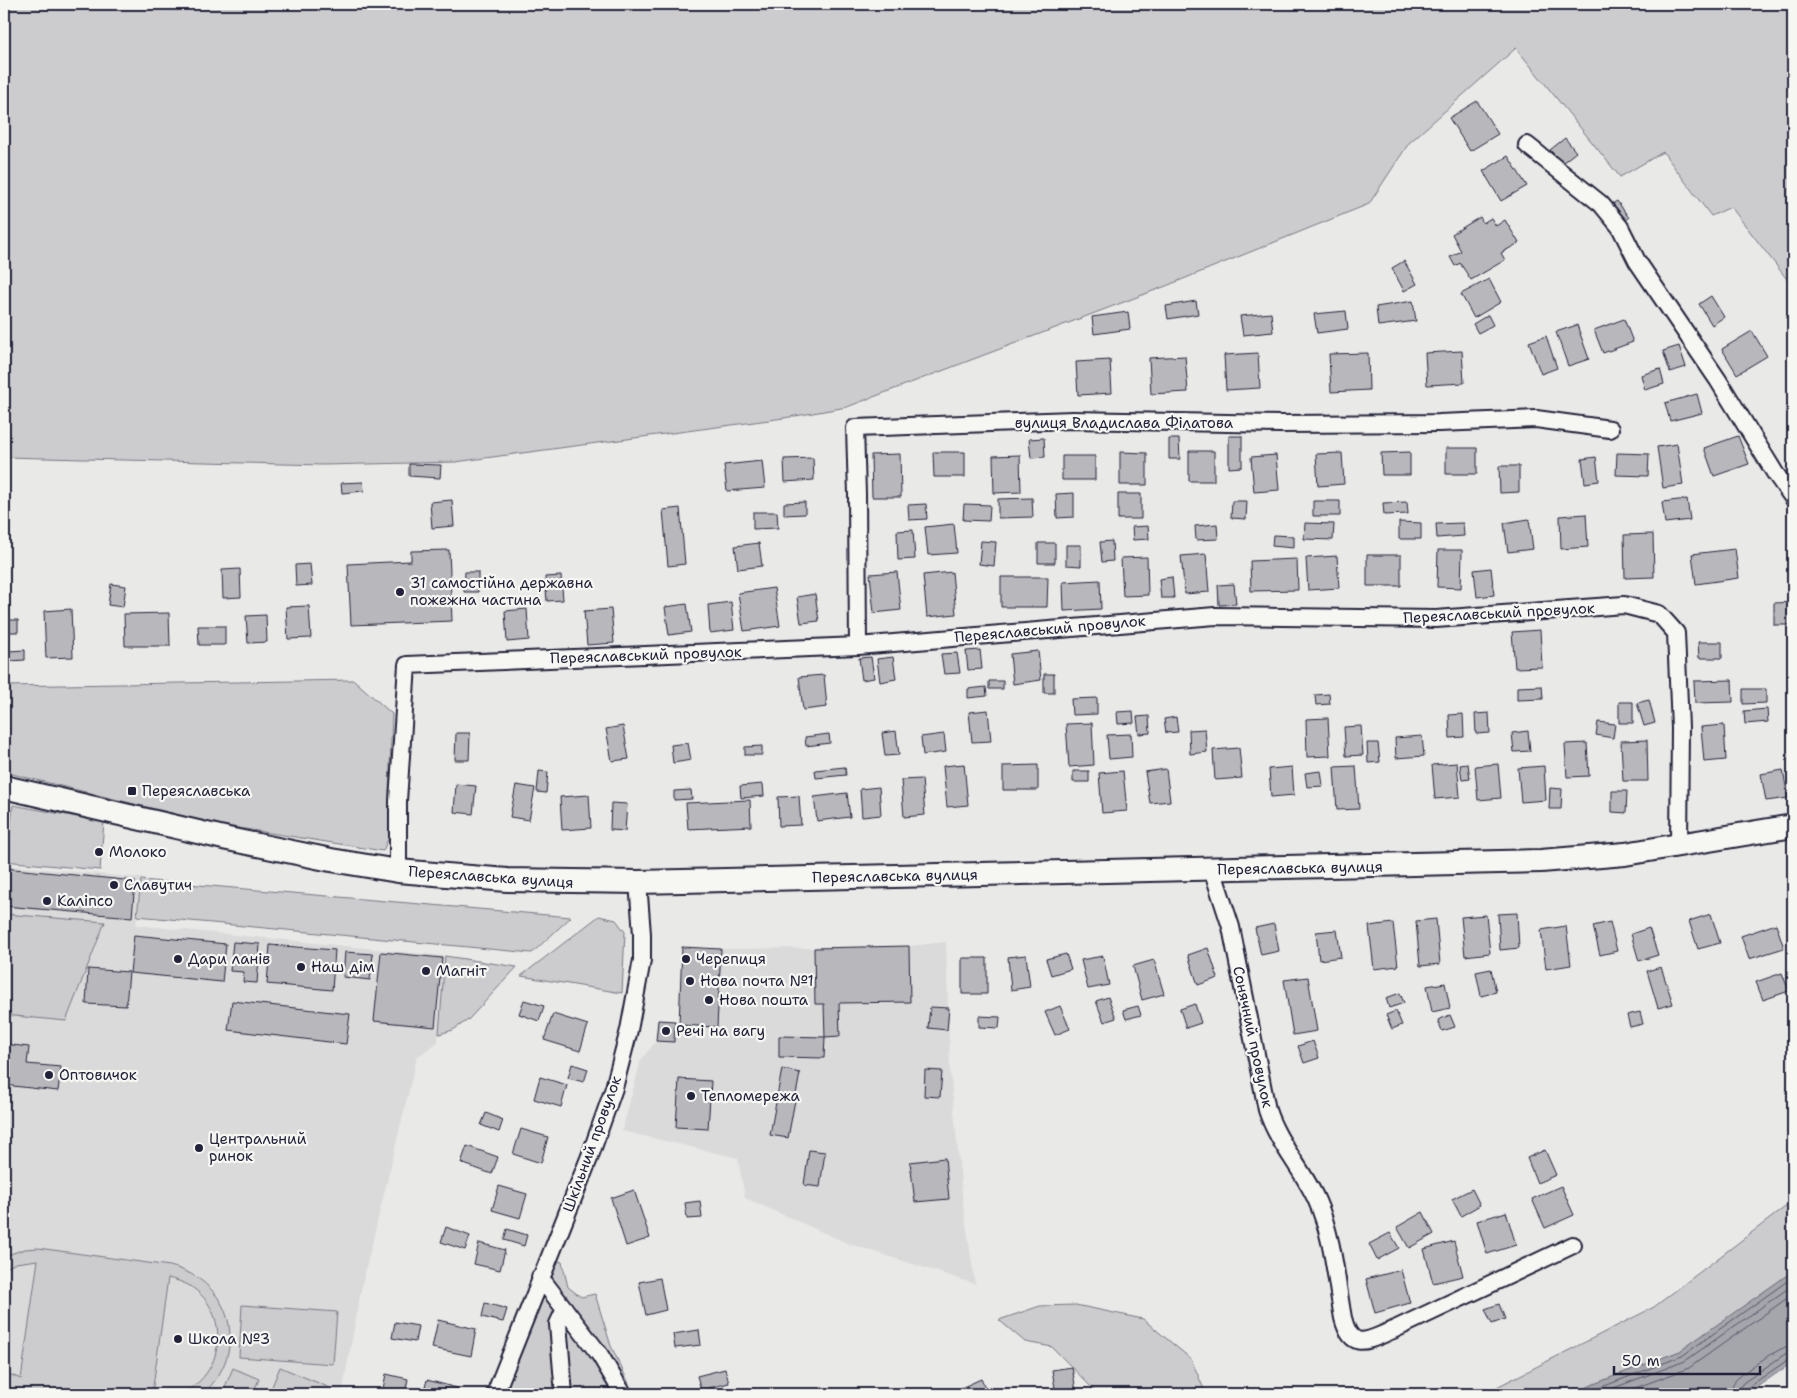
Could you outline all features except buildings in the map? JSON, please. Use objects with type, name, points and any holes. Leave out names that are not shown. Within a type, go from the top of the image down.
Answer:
[{"type":"main road","name":"Переяславська вулиця","points":[[4,787],[237,841],[331,860],[398,871],[508,880],[638,882],[1541,861],[1625,854],[1793,826]]},
{"type":"street","points":[[1527,145],[1601,204],[1620,228],[1638,261],[1718,380],[1775,473],[1793,498]]},
{"type":"street","name":"вулиця Владислава Філатова","points":[[858,646],[855,428],[1073,420],[1290,424],[1438,423],[1536,419],[1610,429]]},
{"type":"street","name":"Переяславський провулок","points":[[398,871],[398,801],[408,665],[858,646],[1215,616],[1436,619],[1624,605],[1660,614],[1676,633],[1680,728],[1679,846]]},
{"type":"street","name":"Сонячний провулок","points":[[1212,869],[1230,927],[1267,1110],[1276,1133],[1312,1192],[1323,1217],[1343,1318],[1352,1338],[1357,1341],[1366,1341],[1394,1330],[1573,1245]]},
{"type":"street","name":"Шкільний провулок","points":[[495,1394],[598,1135],[620,1065],[642,960],[638,882]]},
{"type":"street","points":[[540,1278],[600,1354],[623,1394]]},
{"type":"street","points":[[564,1394],[558,1324],[565,1309]]},
{"type":"shaded area","points":[[4,4],[1793,4],[1793,287],[1731,207],[1711,216],[1663,152],[1620,177],[1516,48],[1409,143],[1369,204],[1166,286],[847,407],[784,418],[455,462],[323,465],[4,457]]},
{"type":"shaded area","points":[[354,680],[392,714],[389,793],[393,827],[383,851],[220,825],[4,772],[4,686]]},
{"type":"shaded area","points":[[13,805],[104,822],[100,870],[4,861],[4,855],[9,843]]},
{"type":"shaded area","points":[[4,865],[141,878],[136,925],[445,956],[438,1042],[417,1057],[362,1285],[342,1394],[4,1394],[4,1015],[66,1021],[105,923],[4,914]]},
{"type":"shaded area","points":[[141,880],[571,917],[532,953],[137,916]]},
{"type":"shaded area","points":[[4,914],[105,922],[66,1021],[4,1015]]},
{"type":"shaded area","points":[[599,916],[616,920],[625,932],[622,993],[521,976]]},
{"type":"shaded area","points":[[946,942],[950,1070],[963,1204],[975,1284],[847,1243],[745,1198],[738,1158],[622,1131],[641,1060],[656,1041],[674,1041],[679,1025],[682,947],[721,949],[814,948],[909,946]]},
{"type":"shaded area","points":[[445,956],[517,967],[468,1020],[453,1030],[439,1034]]},
{"type":"shaded area","points":[[1793,1201],[1793,1271],[1680,1351],[1573,1394],[1483,1394],[1654,1307]]},
{"type":"shaded area","points":[[38,1248],[170,1266],[191,1274],[208,1287],[221,1302],[228,1320],[230,1338],[227,1358],[218,1377],[203,1394],[179,1394],[194,1386],[206,1374],[214,1359],[218,1343],[217,1327],[212,1311],[203,1297],[190,1286],[168,1278],[152,1394],[40,1394],[18,1391],[4,1386],[4,1372],[21,1379],[38,1260],[16,1263],[4,1269],[4,1256],[25,1249]]},
{"type":"shaded area","points":[[547,1257],[562,1262],[568,1287],[581,1297],[595,1294],[611,1346],[634,1394],[491,1394]]},
{"type":"shaded area","points":[[242,1305],[337,1312],[333,1364],[239,1357]]},
{"type":"shaded area","points":[[1076,1305],[1143,1319],[1191,1359],[1206,1394],[1098,1394],[1052,1347],[1025,1342],[999,1320],[1040,1306]]},
{"type":"shaded area","points":[[280,1367],[328,1387],[325,1394],[269,1394]]},
{"type":"shaded area","points":[[233,1368],[259,1379],[253,1394],[222,1394]]},
{"type":"water","points":[[1793,1271],[1793,1362],[1747,1394],[1573,1394],[1680,1351]]},
{"type":"place","name":"31 самостійна державна пожежна частина","points":[[400,592]]},
{"type":"place","name":"Переяславська","points":[[132,791]]},
{"type":"place","name":"Молоко","points":[[99,852]]},
{"type":"place","name":"Славутич","points":[[114,885]]},
{"type":"place","name":"Каліпсо","points":[[47,901]]},
{"type":"place","name":"Дари ланів","points":[[178,959]]},
{"type":"place","name":"Черепиця","points":[[686,959]]},
{"type":"place","name":"Наш дім","points":[[301,967]]},
{"type":"place","name":"Магніт","points":[[426,971]]},
{"type":"place","name":"Нова почта №1","points":[[690,981]]},
{"type":"place","name":"Нова пошта","points":[[709,1000]]},
{"type":"place","name":"Речі на вагу","points":[[666,1031]]},
{"type":"place","name":"Оптовичок","points":[[49,1075]]},
{"type":"place","name":"Тепломережа","points":[[691,1096]]},
{"type":"place","name":"Центральний ринок","points":[[199,1148]]},
{"type":"place","name":"Школа №3","points":[[178,1339]]}]
